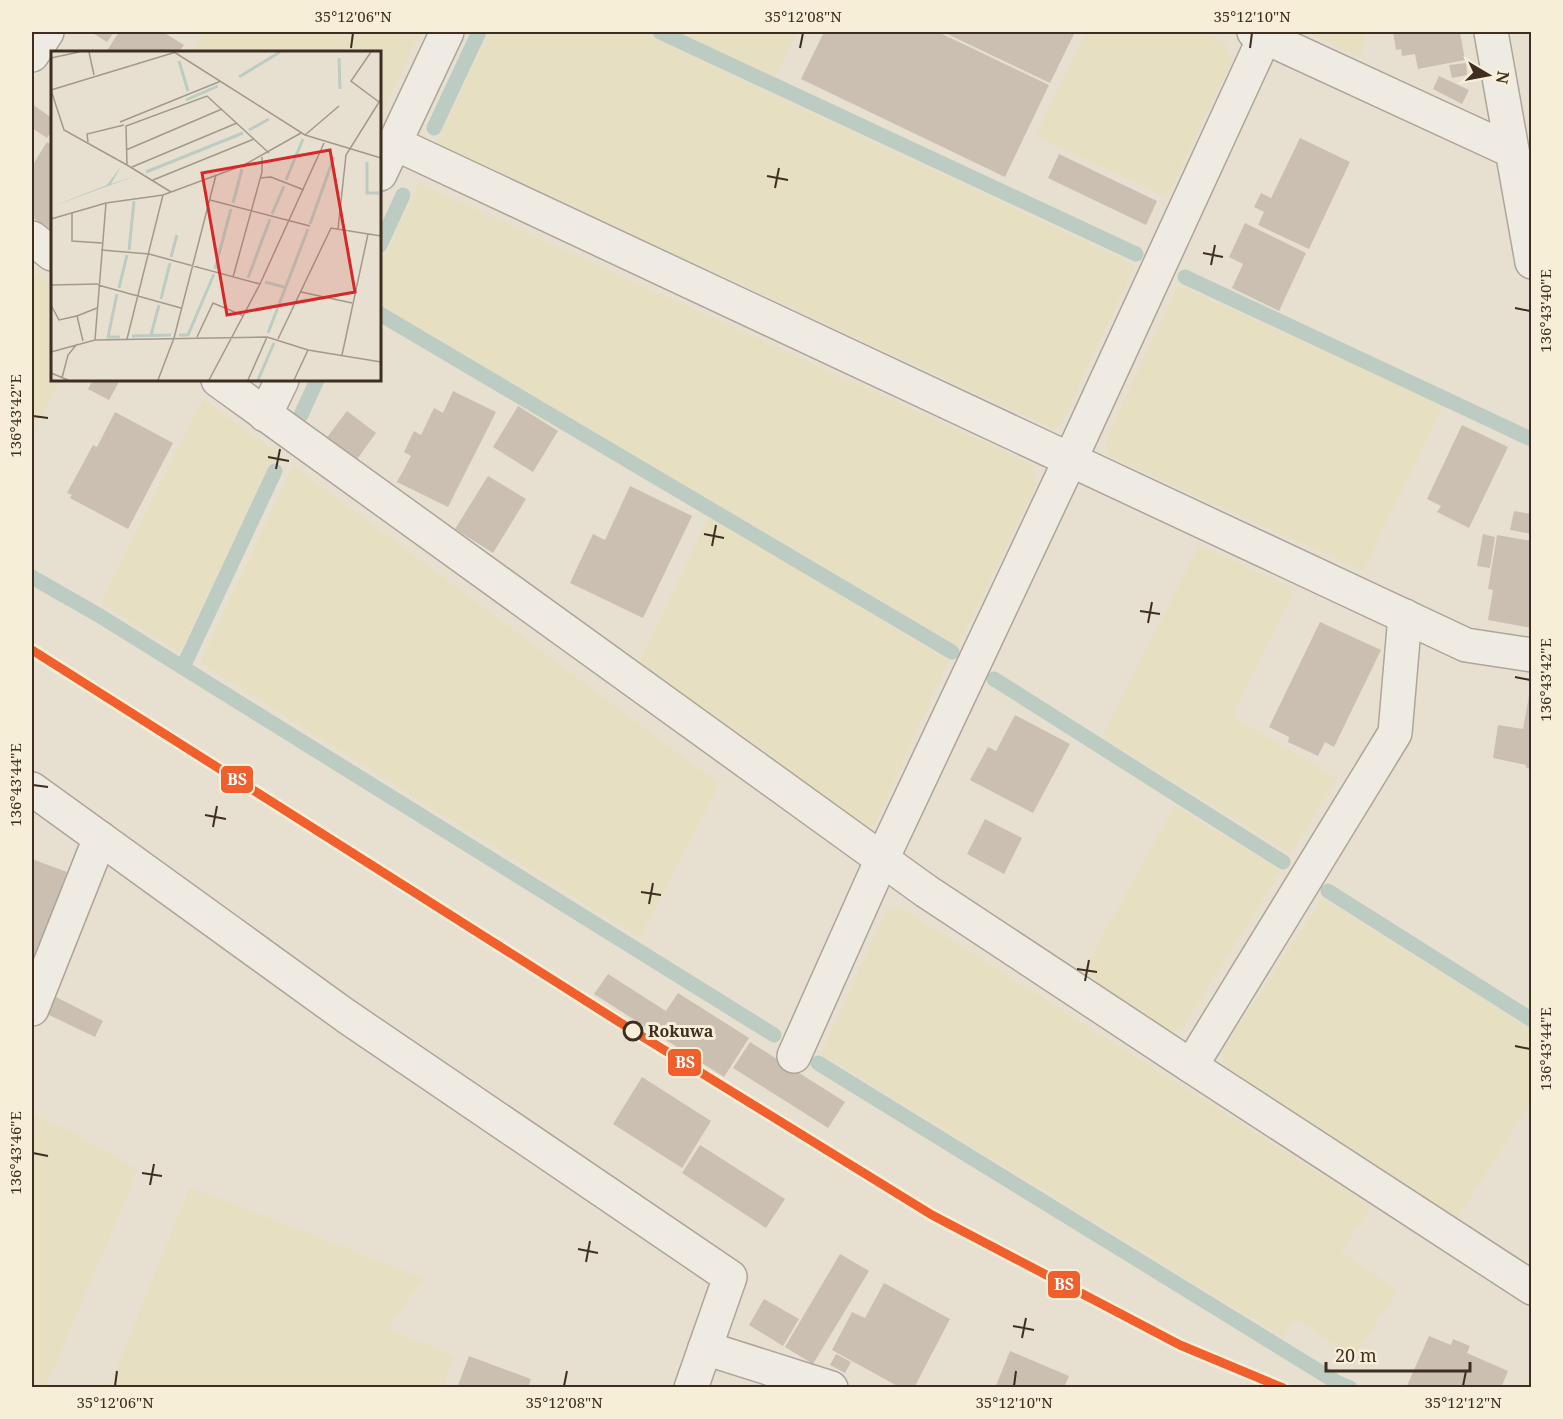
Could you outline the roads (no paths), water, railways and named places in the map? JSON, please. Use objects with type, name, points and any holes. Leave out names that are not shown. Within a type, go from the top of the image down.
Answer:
[{"type":"street","points":[[32,55],[47,32]]},
{"type":"street","points":[[381,172],[447,32]]},
{"type":"street","points":[[1491,32],[1532,262]]},
{"type":"street","points":[[794,1056],[882,859],[1070,459],[1259,34],[1512,151]]},
{"type":"street","points":[[394,143],[1466,645],[1532,655]]},
{"type":"street","points":[[32,238],[51,253]]},
{"type":"street","points":[[219,381],[926,891],[1532,1288]]},
{"type":"street","points":[[265,415],[282,381]]},
{"type":"street","points":[[1191,1066],[1395,733],[1405,616]]},
{"type":"street","points":[[32,789],[346,1017],[730,1277],[691,1388]]},
{"type":"street","points":[[32,1009],[100,838]]},
{"type":"street","points":[[705,1348],[831,1388]]},
{"type":"waterway","points":[[434,128],[479,32]]},
{"type":"waterway","points":[[660,32],[1136,254]]},
{"type":"waterway","points":[[381,243],[403,195]]},
{"type":"waterway","points":[[1185,277],[1531,439]]},
{"type":"waterway","points":[[381,315],[952,652]]},
{"type":"waterway","points":[[301,415],[317,381]]},
{"type":"waterway","points":[[183,667],[275,471]]},
{"type":"waterway","points":[[32,577],[100,616],[774,1035]]},
{"type":"waterway","points":[[994,679],[1283,862]]},
{"type":"waterway","points":[[1328,891],[1532,1020]]},
{"type":"waterway","points":[[818,1063],[1338,1383],[1350,1388]]},
{"type":"place","name":"Rokuwa","points":[[633,1031]]}]
